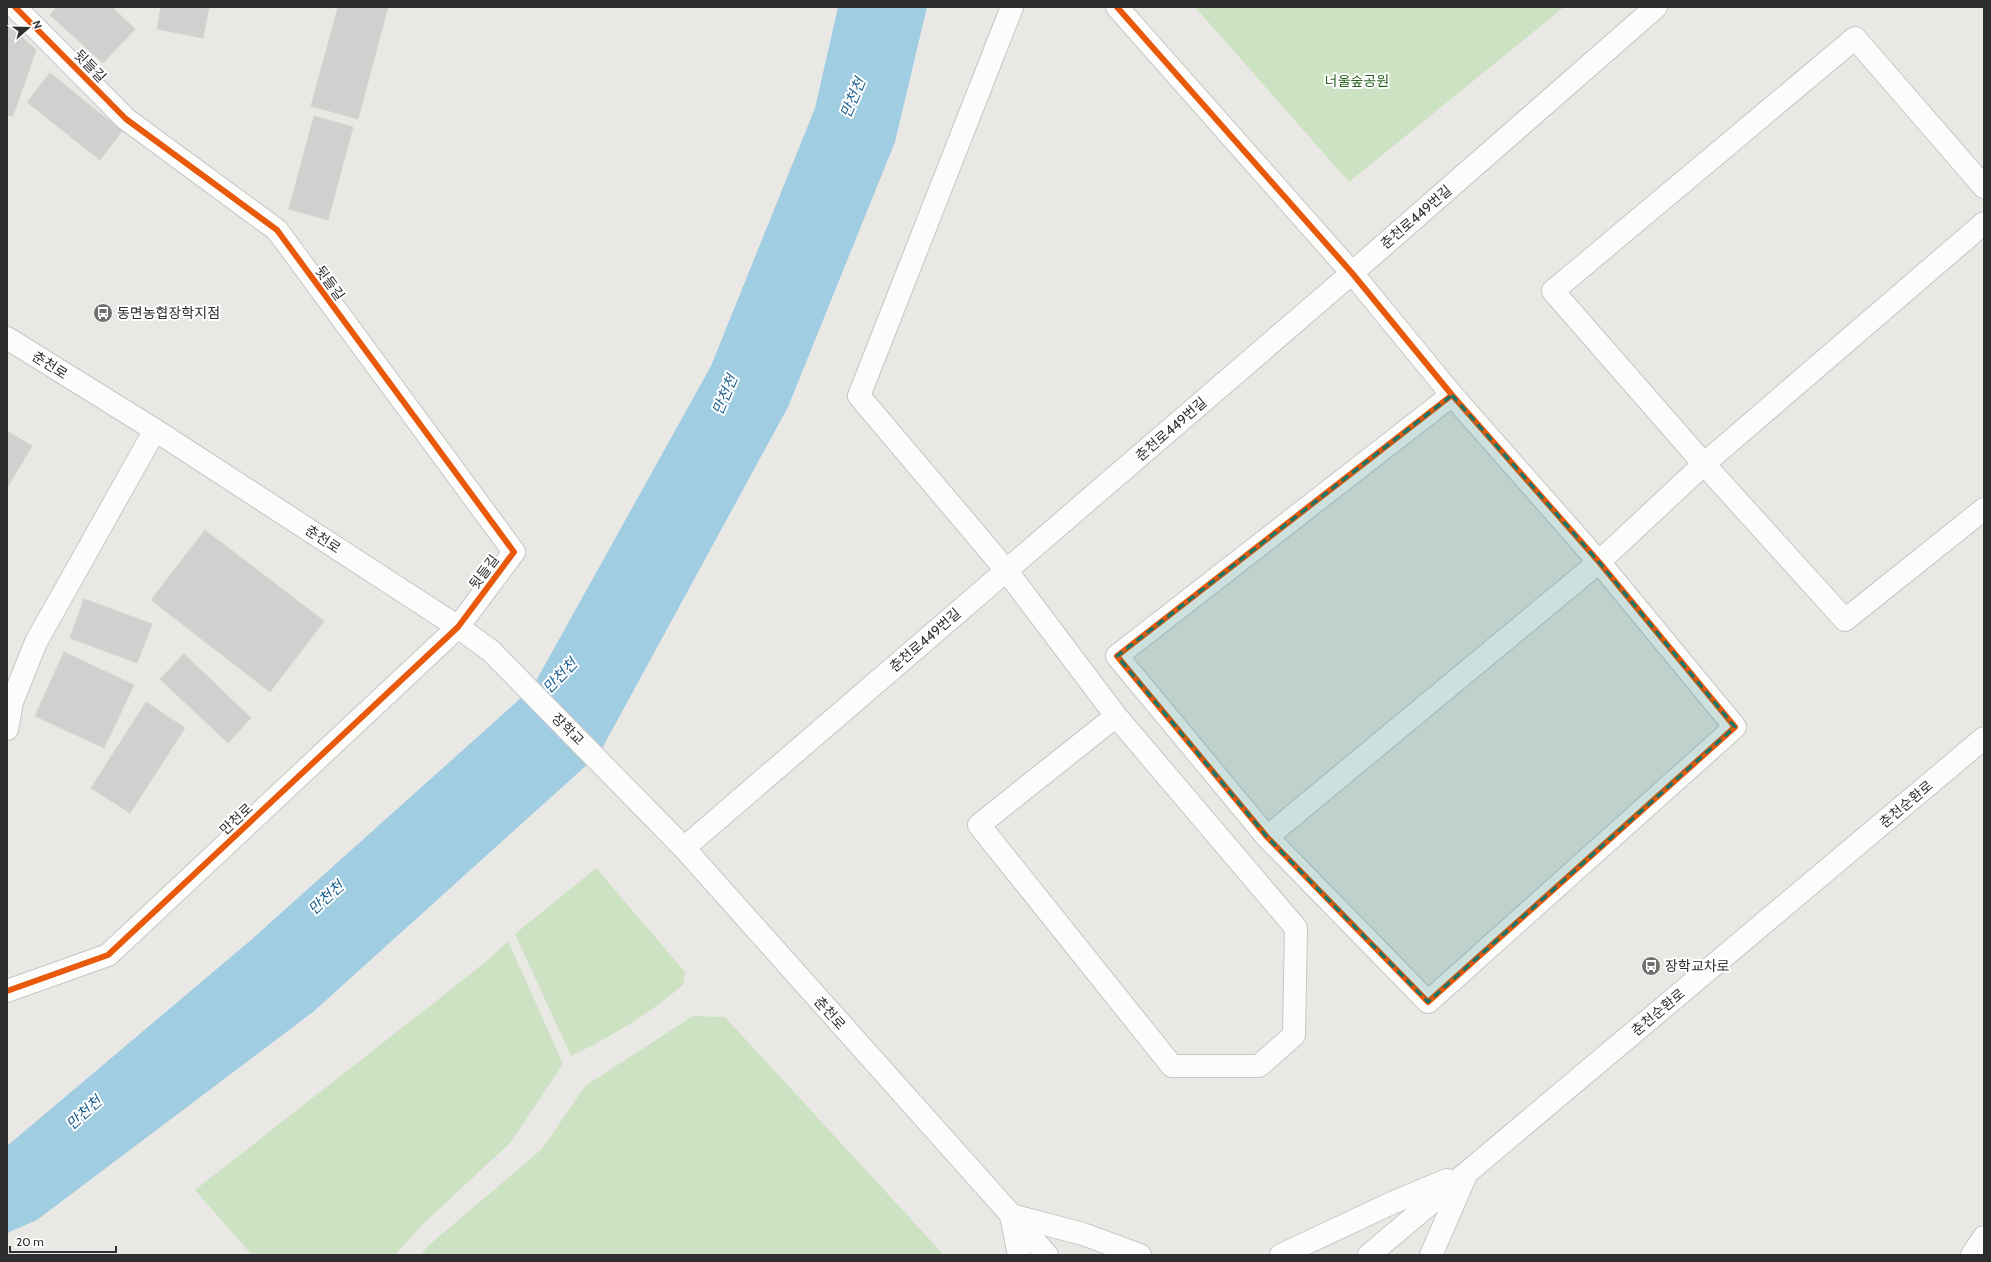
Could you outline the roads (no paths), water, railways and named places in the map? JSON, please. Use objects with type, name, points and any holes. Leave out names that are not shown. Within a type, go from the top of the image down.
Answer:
[{"type":"street","name":"뒷들길","points":[[16,7],[126,119],[277,230],[514,552],[458,627]]},
{"type":"street","points":[[1012,7],[859,396],[1006,570],[1116,716],[1296,928],[1294,1035],[1259,1066],[1172,1066],[979,825],[1116,716]]},
{"type":"street","points":[[1117,7],[1352,273],[1452,396],[1599,562],[1735,727],[1428,1002],[1267,837],[1117,656],[1452,396]]},
{"type":"street","name":"춘천로449번길","points":[[684,848],[1352,273],[1656,7]]},
{"type":"street","points":[[1984,187],[1854,38],[1553,291],[1704,464],[1845,620],[1984,510]]},
{"type":"street","points":[[1267,837],[1599,562],[1704,464],[1984,223]]},
{"type":"street","name":"춘천로","points":[[7,338],[155,430],[491,650]]},
{"type":"street","points":[[7,729],[9,703],[36,642],[155,430]]},
{"type":"street","name":"만천로","points":[[7,991],[108,955],[458,627]]},
{"type":"street","name":"장학교","points":[[491,650],[611,773]]},
{"type":"street","name":"춘천순환로","points":[[1368,1255],[1984,738]]},
{"type":"street","name":"춘천로","points":[[611,773],[684,848],[1047,1255]]},
{"type":"street","points":[[1281,1255],[1394,1202],[1467,1172]]},
{"type":"street","points":[[1431,1255],[1467,1172]]},
{"type":"street","points":[[1018,1255],[1012,1215],[1083,1234],[1140,1255]]},
{"type":"street","points":[[1972,1255],[1984,1237]]},
{"type":"water","name":"만천천","points":[[838,7],[927,7],[895,142],[788,407],[599,754],[313,1012],[37,1220],[7,1233],[7,1146],[251,940],[532,688],[711,366],[815,108]]},
{"type":"place","name":"동면농협장학지점","points":[[103,313]]},
{"type":"place","name":"장학교차로","points":[[1651,966]]},
{"type":"park label","name":"너울숲공원","points":[[1357,81]]}]
